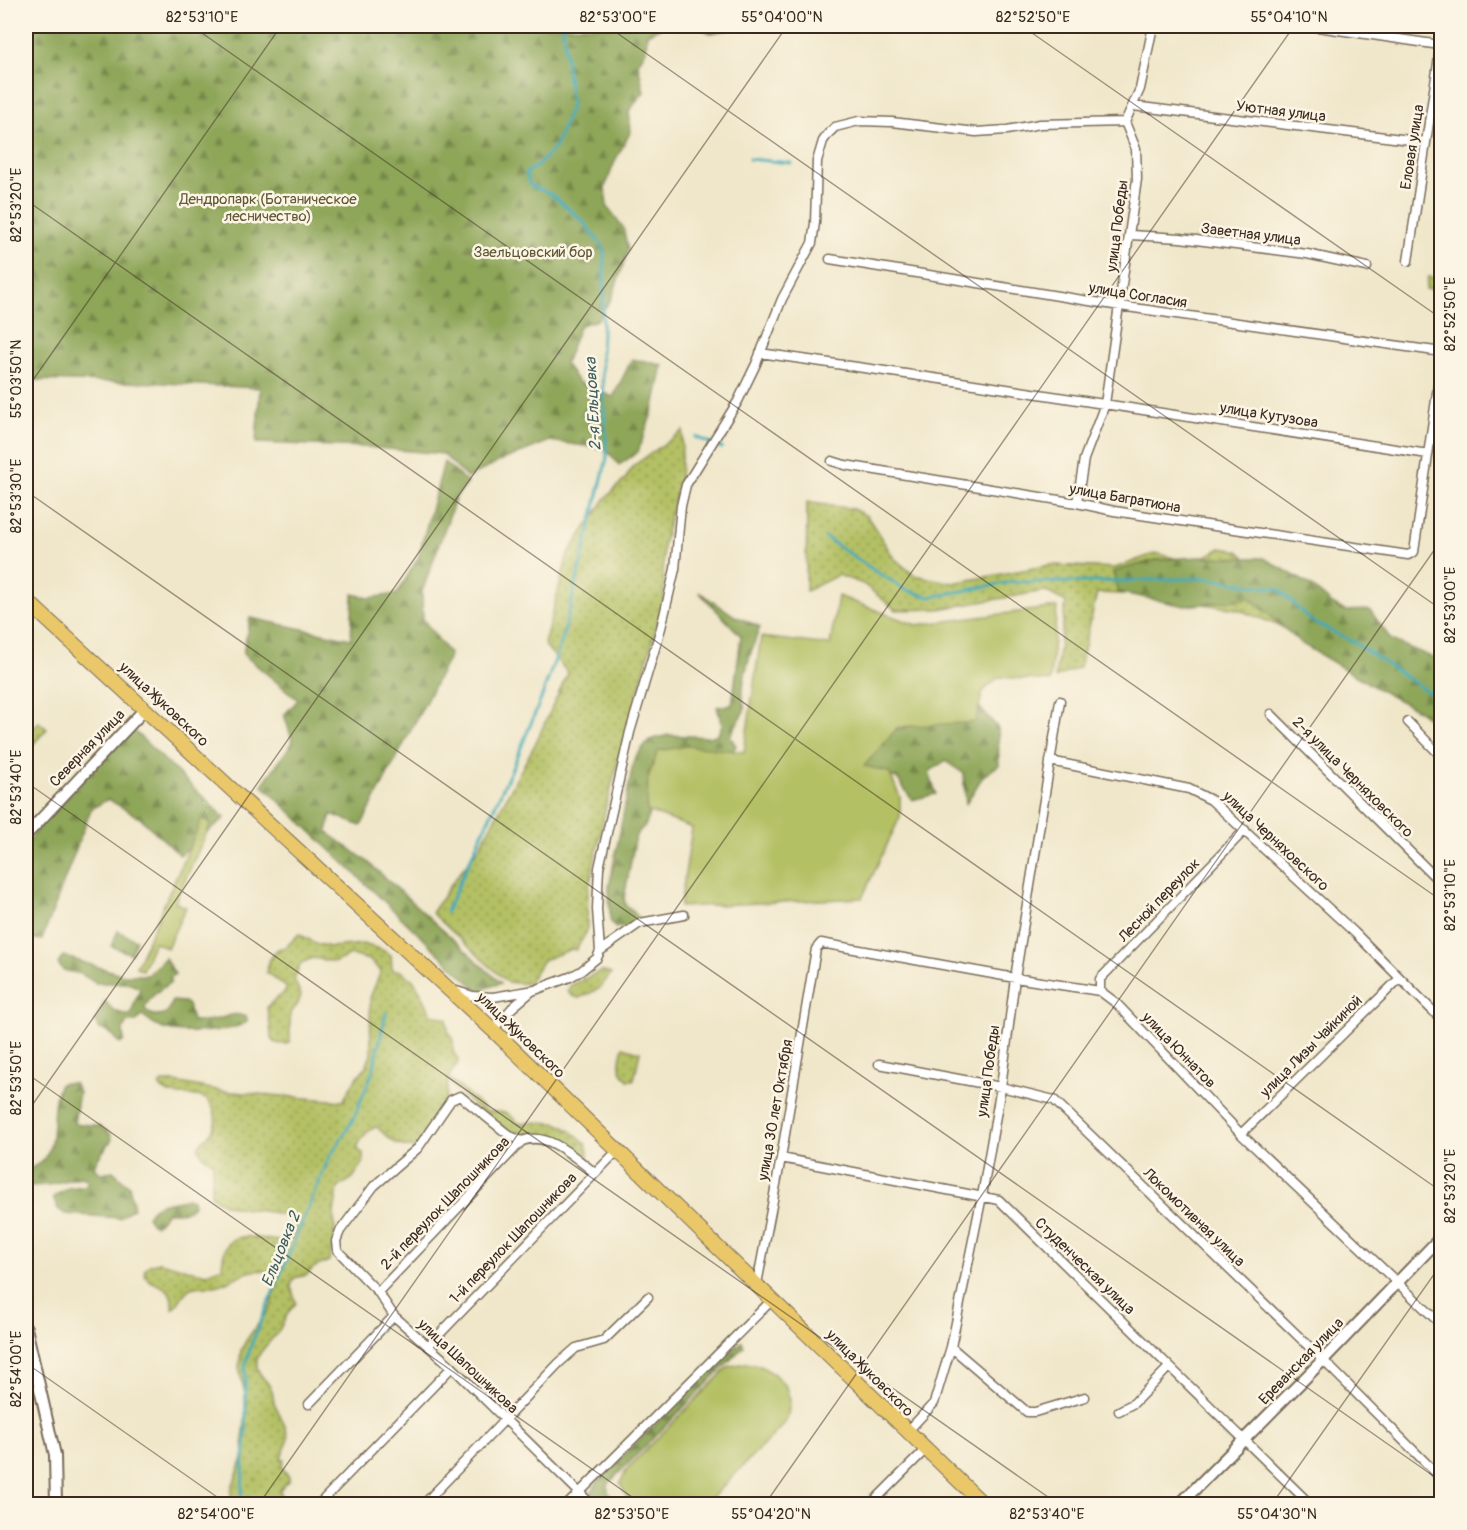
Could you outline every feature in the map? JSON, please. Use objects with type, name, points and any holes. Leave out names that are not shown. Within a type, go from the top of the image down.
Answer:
[{"type":"main road","name":"улица Жуковского","points":[[26,600],[493,1030],[983,1504]]},
{"type":"street","points":[[447,987],[473,996],[493,997],[535,990],[582,971],[597,958],[600,951],[597,909],[600,868],[630,732],[661,628],[675,569],[681,506],[686,485],[716,439],[756,364],[782,298],[812,243],[817,161],[823,141],[835,127],[859,121],[892,122],[976,132],[1007,130],[1040,124],[1125,122],[1140,89],[1153,26]]},
{"type":"street","points":[[1311,26],[1441,41]]},
{"type":"street","name":"Еловая улица","points":[[1408,261],[1441,41]]},
{"type":"street","name":"Уютная улица","points":[[1133,106],[1426,142]]},
{"type":"street","name":"улица Победы","points":[[1077,503],[1084,459],[1105,404],[1131,235],[1137,163],[1136,149],[1125,122]]},
{"type":"street","name":"Заветная улица","points":[[1131,235],[1180,238],[1307,254],[1367,267]]},
{"type":"street","name":"улица Согласия","points":[[830,259],[1120,306],[1442,352]]},
{"type":"street","name":"улица Кутузова","points":[[760,353],[1428,454]]},
{"type":"street","points":[[1428,454],[1442,358]]},
{"type":"street","name":"улица Багратиона","points":[[832,461],[1077,503],[1114,512],[1408,555],[1414,552],[1428,454]]},
{"type":"street","name":"улица Победы","points":[[907,1432],[934,1403],[951,1347],[982,1196],[1001,1087],[1014,978],[1060,701]]},
{"type":"street","name":"Северная улица","points":[[26,835],[145,709]]},
{"type":"street","name":"2-я улица Черняховского","points":[[1271,714],[1442,884]]},
{"type":"street","points":[[1408,722],[1442,757]]},
{"type":"street","name":"улица Черняховского","points":[[1050,761],[1189,789],[1211,800],[1354,932],[1442,1020]]},
{"type":"street","name":"Лесной переулок","points":[[1100,991],[1100,979],[1245,830]]},
{"type":"street","points":[[600,951],[640,923],[684,915]]},
{"type":"street","name":"улица 30 лет Октября","points":[[757,1284],[782,1158],[816,949],[821,943],[1014,978]]},
{"type":"street","points":[[1014,978],[1100,991]]},
{"type":"street","name":"улица Лизы Чайкиной","points":[[1241,1134],[1400,978]]},
{"type":"street","points":[[493,1030],[512,1008],[535,990]]},
{"type":"street","name":"улица Юннатов","points":[[1100,991],[1116,1003],[1241,1134],[1442,1325]]},
{"type":"street","name":"Локомотивная улица","points":[[879,1064],[1001,1087],[1054,1100],[1323,1360],[1442,1479]]},
{"type":"street","name":"улица Шапошникова","points":[[522,1141],[510,1136],[460,1096],[451,1100],[418,1148],[374,1186],[340,1231],[336,1241],[337,1250],[378,1292],[394,1316],[429,1345],[591,1504]]},
{"type":"street","name":"2-й переулок Шапошникова","points":[[378,1292],[522,1141],[532,1137],[565,1149],[595,1173]]},
{"type":"street","name":"1-й переулок Шапошникова","points":[[429,1345],[618,1150]]},
{"type":"street","name":"Студенческая улица","points":[[782,1158],[999,1200],[1310,1504]]},
{"type":"street","name":"Ереванская улица","points":[[1180,1504],[1442,1236]]},
{"type":"street","points":[[424,1504],[559,1363],[576,1348],[604,1340],[648,1297]]},
{"type":"street","points":[[568,1504],[772,1299]]},
{"type":"street","points":[[309,1404],[394,1316]]},
{"type":"street","points":[[26,1328],[55,1455],[56,1504]]},
{"type":"street","points":[[951,1347],[1027,1412],[1035,1412],[1085,1397]]},
{"type":"street","points":[[319,1504],[452,1367]]},
{"type":"street","points":[[1119,1411],[1134,1402],[1169,1368]]},
{"type":"street","points":[[871,1504],[926,1449]]},
{"type":"green space","name":"Дендропарк (Ботаническое лесничество)","points":[[26,26],[663,26],[647,34],[646,50],[638,64],[644,92],[629,111],[631,131],[616,159],[605,187],[607,206],[623,227],[628,250],[612,298],[597,320],[580,325],[565,363],[578,382],[613,397],[632,359],[663,365],[654,407],[638,452],[619,465],[606,449],[550,441],[500,461],[467,478],[443,454],[366,447],[256,443],[260,388],[26,380]]},
{"type":"green space","points":[[695,26],[739,26],[711,33]]},
{"type":"green space","points":[[1428,277],[1441,279],[1441,291],[1426,289]]},
{"type":"green space","points":[[683,431],[680,477],[663,546],[664,600],[607,802],[588,892],[587,931],[576,950],[572,949],[543,960],[528,984],[507,982],[432,913],[479,848],[535,744],[568,673],[544,644],[568,554],[605,499],[626,478],[633,466]]},
{"type":"green space","points":[[444,462],[468,483],[456,497],[422,592],[423,619],[450,655],[361,826],[331,814],[327,832],[368,862],[501,983],[478,991],[262,785],[293,742],[284,715],[298,700],[243,654],[250,618],[351,639],[353,594],[369,598],[397,594],[418,558]]},
{"type":"green space","points":[[807,502],[853,509],[867,516],[894,558],[914,575],[953,583],[1050,565],[1115,568],[1156,553],[1192,563],[1221,548],[1238,551],[1260,570],[1302,580],[1330,603],[1358,617],[1373,615],[1392,641],[1441,668],[1441,728],[1337,649],[1237,609],[1143,595],[1097,593],[1080,667],[1055,678],[1066,602],[1045,591],[939,609],[896,610],[863,584],[838,575],[806,591]]},
{"type":"green space","points":[[1199,557],[1264,558],[1309,584],[1341,611],[1370,610],[1391,640],[1441,661],[1441,722],[1385,693],[1302,644],[1250,598],[1185,606],[1118,592],[1113,572],[1155,560]]},
{"type":"green space","points":[[699,592],[735,616],[760,627],[744,679],[745,709],[730,736],[736,746],[731,753],[666,753],[652,765],[647,786],[651,807],[646,824],[636,835],[624,898],[626,906],[639,918],[633,925],[615,928],[610,920],[609,887],[634,759],[649,740],[669,735],[709,737],[718,734],[722,725],[717,707],[732,705],[741,636]]},
{"type":"green space","points":[[838,596],[916,625],[1057,607],[1050,681],[999,677],[983,691],[975,722],[898,727],[864,766],[889,772],[900,797],[900,817],[862,898],[680,907],[692,828],[647,811],[648,778],[658,751],[687,746],[744,752],[761,637],[830,645]]},
{"type":"green space","points":[[976,703],[998,728],[999,765],[983,776],[966,804],[963,773],[945,761],[929,772],[936,794],[912,800],[897,778],[860,770],[892,731],[908,727],[933,710]]},
{"type":"green space","points":[[39,722],[47,729],[26,752],[26,736]]},
{"type":"green space","points":[[130,731],[135,732],[225,818],[180,855],[140,818],[108,799],[91,809],[42,940],[26,938],[26,845],[41,824]]},
{"type":"green space","points":[[202,819],[211,823],[175,902],[186,907],[167,948],[154,942],[142,970],[136,967]]},
{"type":"green space","points":[[118,931],[136,940],[131,954],[111,946]]},
{"type":"green space","points":[[299,934],[317,944],[331,947],[363,944],[391,955],[392,968],[413,980],[431,1014],[447,1019],[448,1032],[453,1039],[453,1052],[458,1063],[448,1078],[446,1099],[418,1148],[395,1143],[377,1127],[367,1132],[362,1138],[357,1148],[363,1154],[363,1163],[353,1178],[338,1188],[334,1213],[335,1235],[329,1261],[313,1268],[307,1275],[294,1278],[291,1286],[296,1303],[277,1334],[260,1353],[257,1360],[258,1369],[271,1388],[274,1402],[287,1432],[288,1439],[281,1459],[284,1459],[282,1467],[289,1481],[280,1490],[282,1498],[268,1504],[230,1504],[232,1487],[244,1456],[243,1439],[247,1403],[239,1368],[241,1350],[270,1308],[276,1287],[273,1273],[249,1272],[223,1284],[191,1288],[185,1292],[173,1309],[168,1291],[145,1277],[145,1269],[151,1264],[160,1262],[206,1274],[222,1267],[224,1252],[229,1243],[236,1238],[254,1237],[288,1241],[294,1230],[290,1220],[283,1215],[234,1207],[217,1200],[211,1194],[213,1163],[202,1155],[198,1147],[213,1129],[214,1111],[204,1098],[172,1094],[159,1085],[162,1082],[175,1082],[222,1091],[343,1101],[371,1055],[370,998],[381,971],[369,960],[351,955],[335,962],[313,958],[301,963],[294,979],[301,995],[298,1004],[290,1014],[290,1041],[287,1044],[276,1043],[271,1039],[267,1008],[287,988],[266,972],[275,952],[286,947]]},
{"type":"green space","points":[[63,956],[124,975],[147,975],[165,958],[175,974],[170,978],[171,982],[149,1001],[145,1009],[147,1011],[156,1016],[163,1015],[169,1010],[172,1001],[184,1002],[188,1005],[192,1021],[238,1015],[247,1018],[247,1022],[229,1029],[189,1032],[165,1029],[142,1015],[136,1022],[127,1022],[123,1030],[124,1041],[120,1044],[108,1031],[100,1029],[95,1021],[105,1001],[114,1011],[130,1016],[140,988],[128,983],[96,983],[81,974],[63,970],[58,964]]},
{"type":"green space","points":[[601,971],[611,974],[599,989],[579,998],[567,991],[571,985]]},
{"type":"green space","points":[[623,1047],[640,1052],[634,1080],[628,1080],[621,1068]]},
{"type":"green space","points":[[450,1079],[487,1111],[507,1113],[519,1123],[553,1123],[567,1128],[587,1147],[588,1162],[578,1158],[573,1150],[563,1143],[543,1136],[509,1132],[473,1105],[451,1083]]},
{"type":"green space","points":[[61,1083],[74,1083],[79,1092],[74,1123],[99,1126],[110,1133],[112,1139],[94,1167],[100,1173],[113,1171],[129,1186],[134,1207],[120,1218],[65,1214],[58,1209],[53,1197],[68,1188],[86,1186],[88,1179],[80,1177],[48,1185],[26,1186],[26,1172],[42,1161],[51,1144],[55,1101]]},
{"type":"green space","points":[[188,1198],[193,1200],[194,1204],[191,1207],[182,1212],[167,1212],[156,1225],[152,1224],[147,1217],[159,1205]]},
{"type":"green space","points":[[742,1342],[744,1346],[608,1484],[608,1493],[620,1504],[600,1504],[591,1492],[601,1477]]},
{"type":"green space","points":[[745,1363],[759,1365],[774,1374],[786,1387],[790,1400],[785,1423],[706,1504],[630,1504],[620,1483],[627,1469],[728,1367]]},
{"type":"waterway","name":"2-я Ельцовка","points":[[446,912],[515,762],[562,640],[607,458],[601,353],[604,248],[582,220],[552,195],[530,185],[526,173],[538,165],[555,147],[571,106],[564,26]]},
{"type":"waterway","points":[[749,159],[791,163]]},
{"type":"waterway","points":[[696,437],[722,448]]},
{"type":"waterway","points":[[825,537],[906,590],[930,597],[1011,582],[1207,578],[1279,589],[1311,621],[1352,641],[1442,701]]},
{"type":"waterway","name":"Ельцовка 2","points":[[241,1504],[246,1429],[245,1365],[253,1340],[329,1158],[353,1120],[373,1071],[386,1013]]},
{"type":"park label","name":"Заельцовский бор","points":[[533,252]]}]
